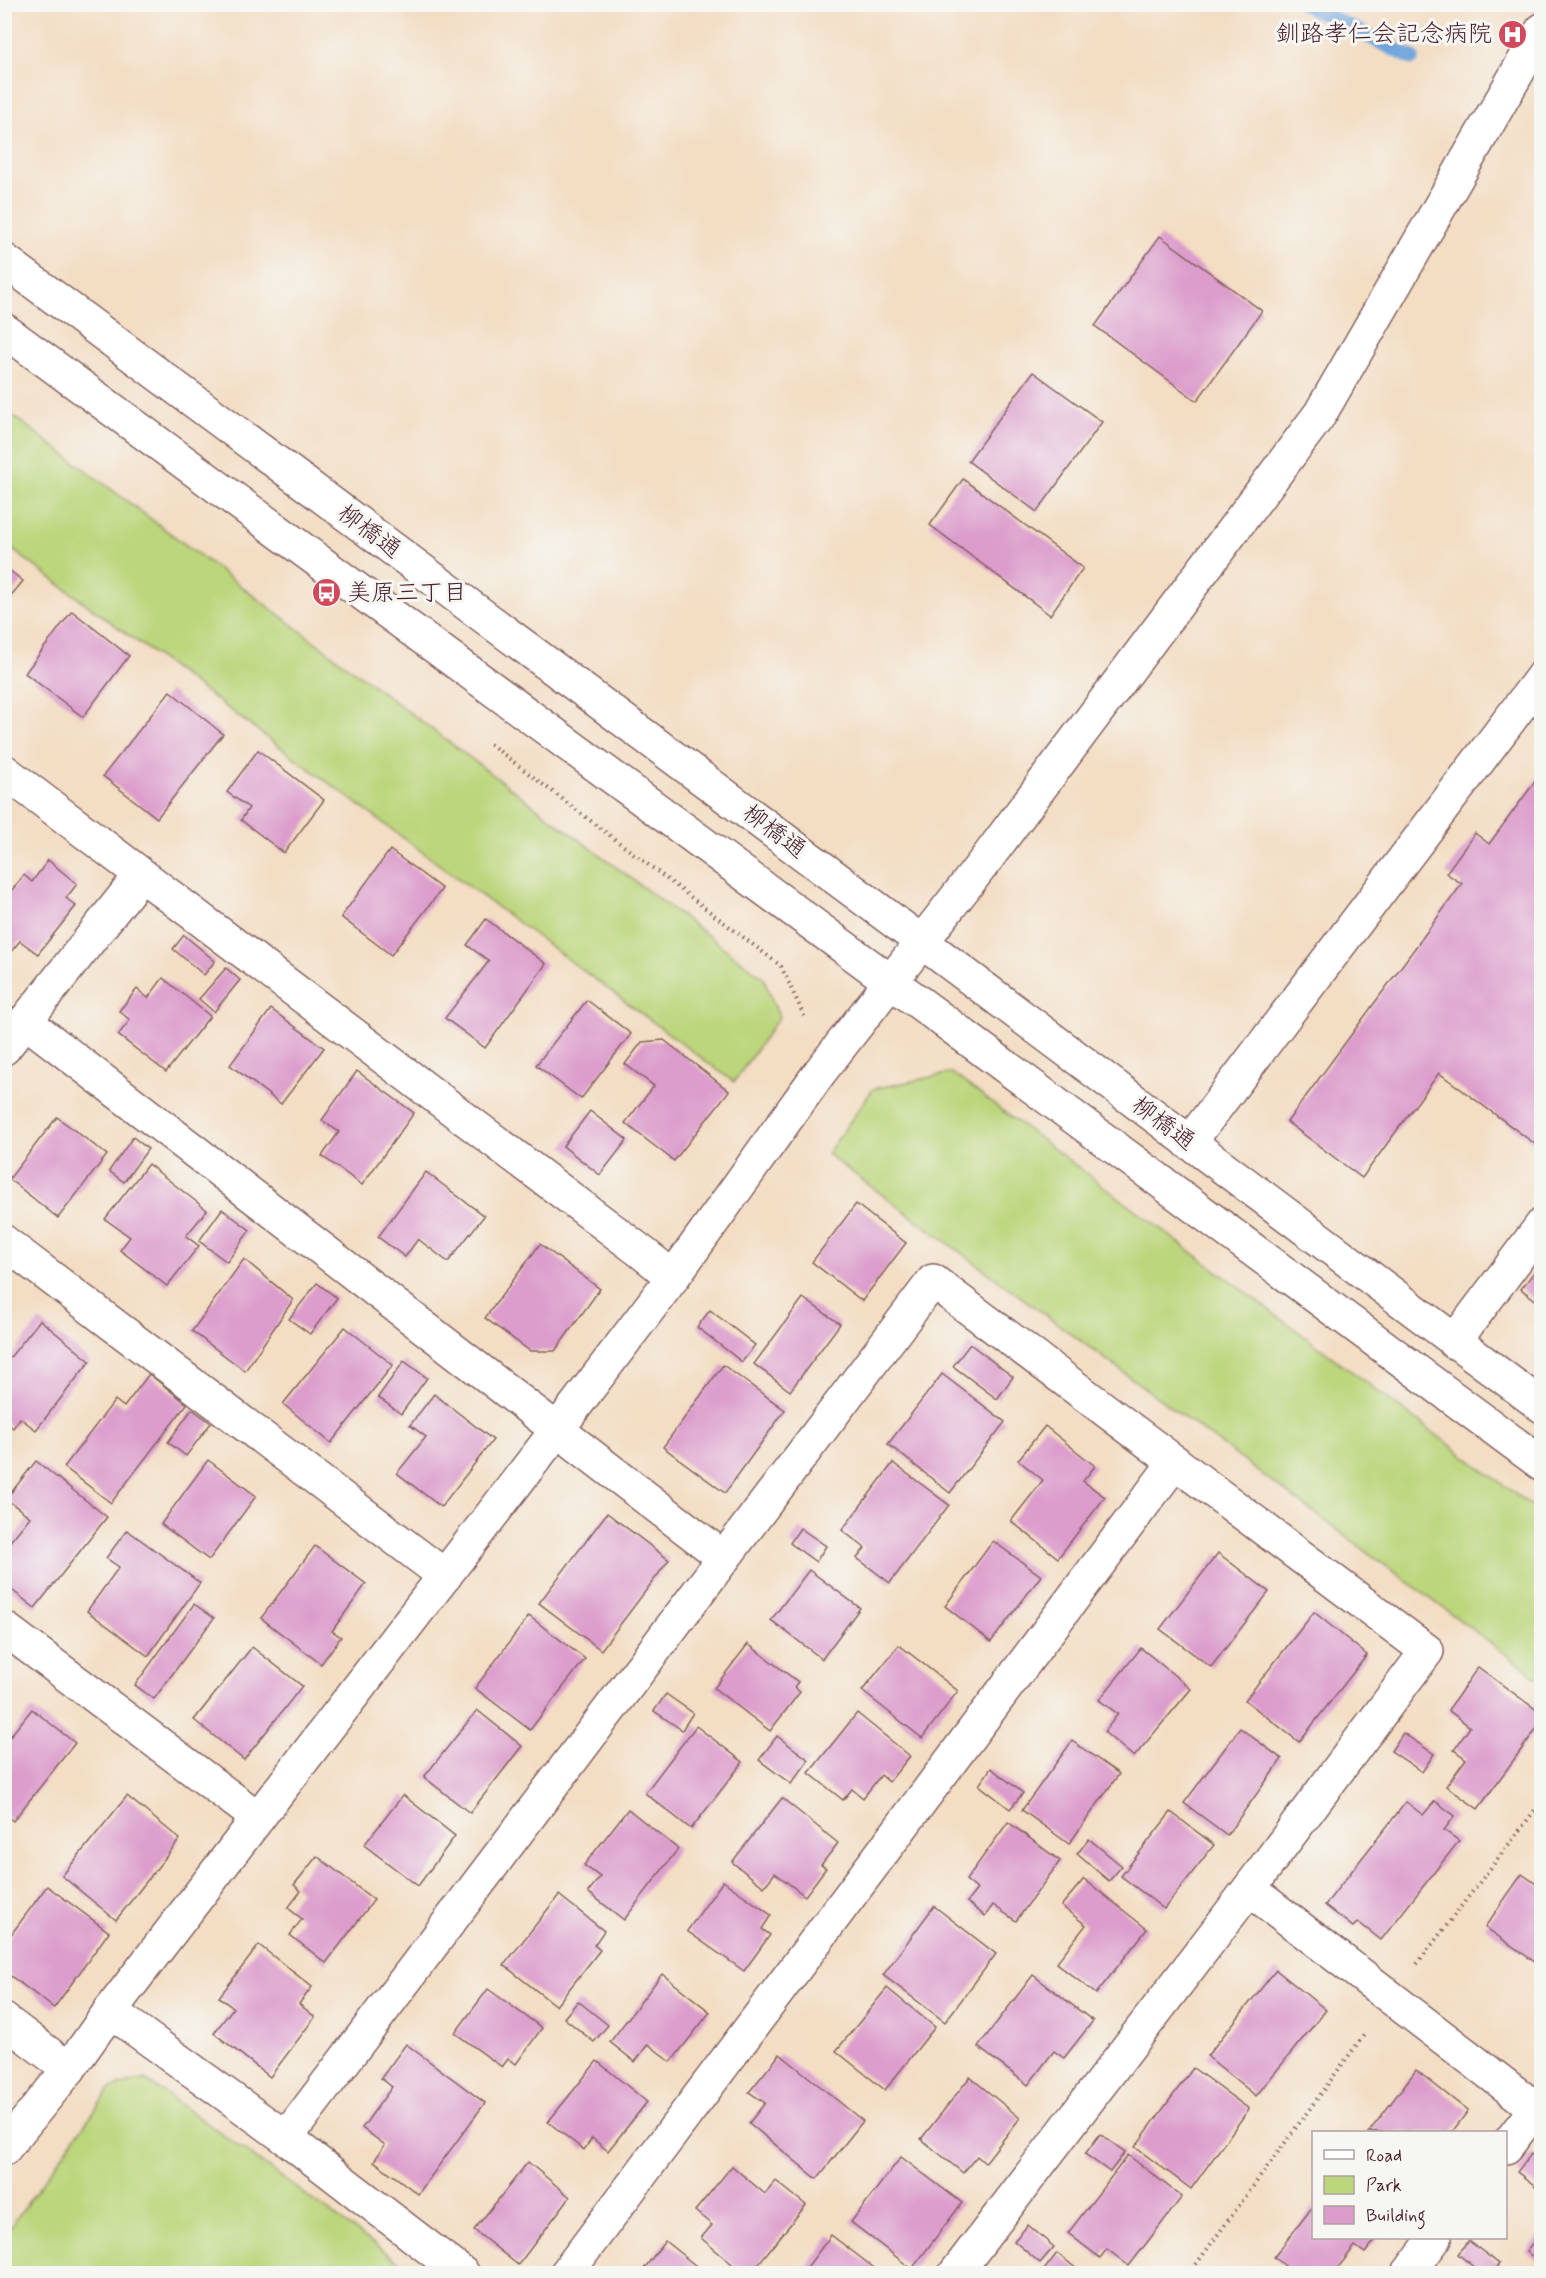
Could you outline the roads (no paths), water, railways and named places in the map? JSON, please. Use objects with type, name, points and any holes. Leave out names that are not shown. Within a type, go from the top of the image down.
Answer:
[{"type":"street","points":[[4,2149],[69,2069],[110,2011],[557,1430],[673,1277],[820,1071],[992,851],[1320,414],[1542,30]]},
{"type":"street","name":"柳橋通","points":[[4,260],[1542,1406]]},
{"type":"street","name":"柳橋通","points":[[4,330],[891,981],[1542,1464]]},
{"type":"street","points":[[1189,1143],[1542,677]]},
{"type":"street","points":[[4,771],[673,1277]]},
{"type":"street","points":[[4,1048],[141,875]]},
{"type":"street","points":[[25,1021],[723,1557]]},
{"type":"street","points":[[1454,1342],[1542,1225]]},
{"type":"street","points":[[4,1242],[445,1576]]},
{"type":"street","points":[[286,2138],[933,1281],[1426,1651],[1249,1889],[955,2274]]},
{"type":"street","points":[[566,2274],[1175,1462]]},
{"type":"street","points":[[4,1628],[258,1818]]},
{"type":"street","points":[[1249,1889],[1391,1998],[1538,2104],[1507,2146]]},
{"type":"street","points":[[110,2011],[286,2138],[463,2274]]},
{"type":"street","points":[[4,2020],[69,2069]]},
{"type":"street","points":[[1408,2274],[1434,2239]]},
{"type":"waterway","points":[[1304,4],[1412,58]]},
{"type":"place","name":"釧路孝仁会記念病院","points":[[1513,34]]},
{"type":"place","name":"美原三丁目","points":[[326,593]]}]
